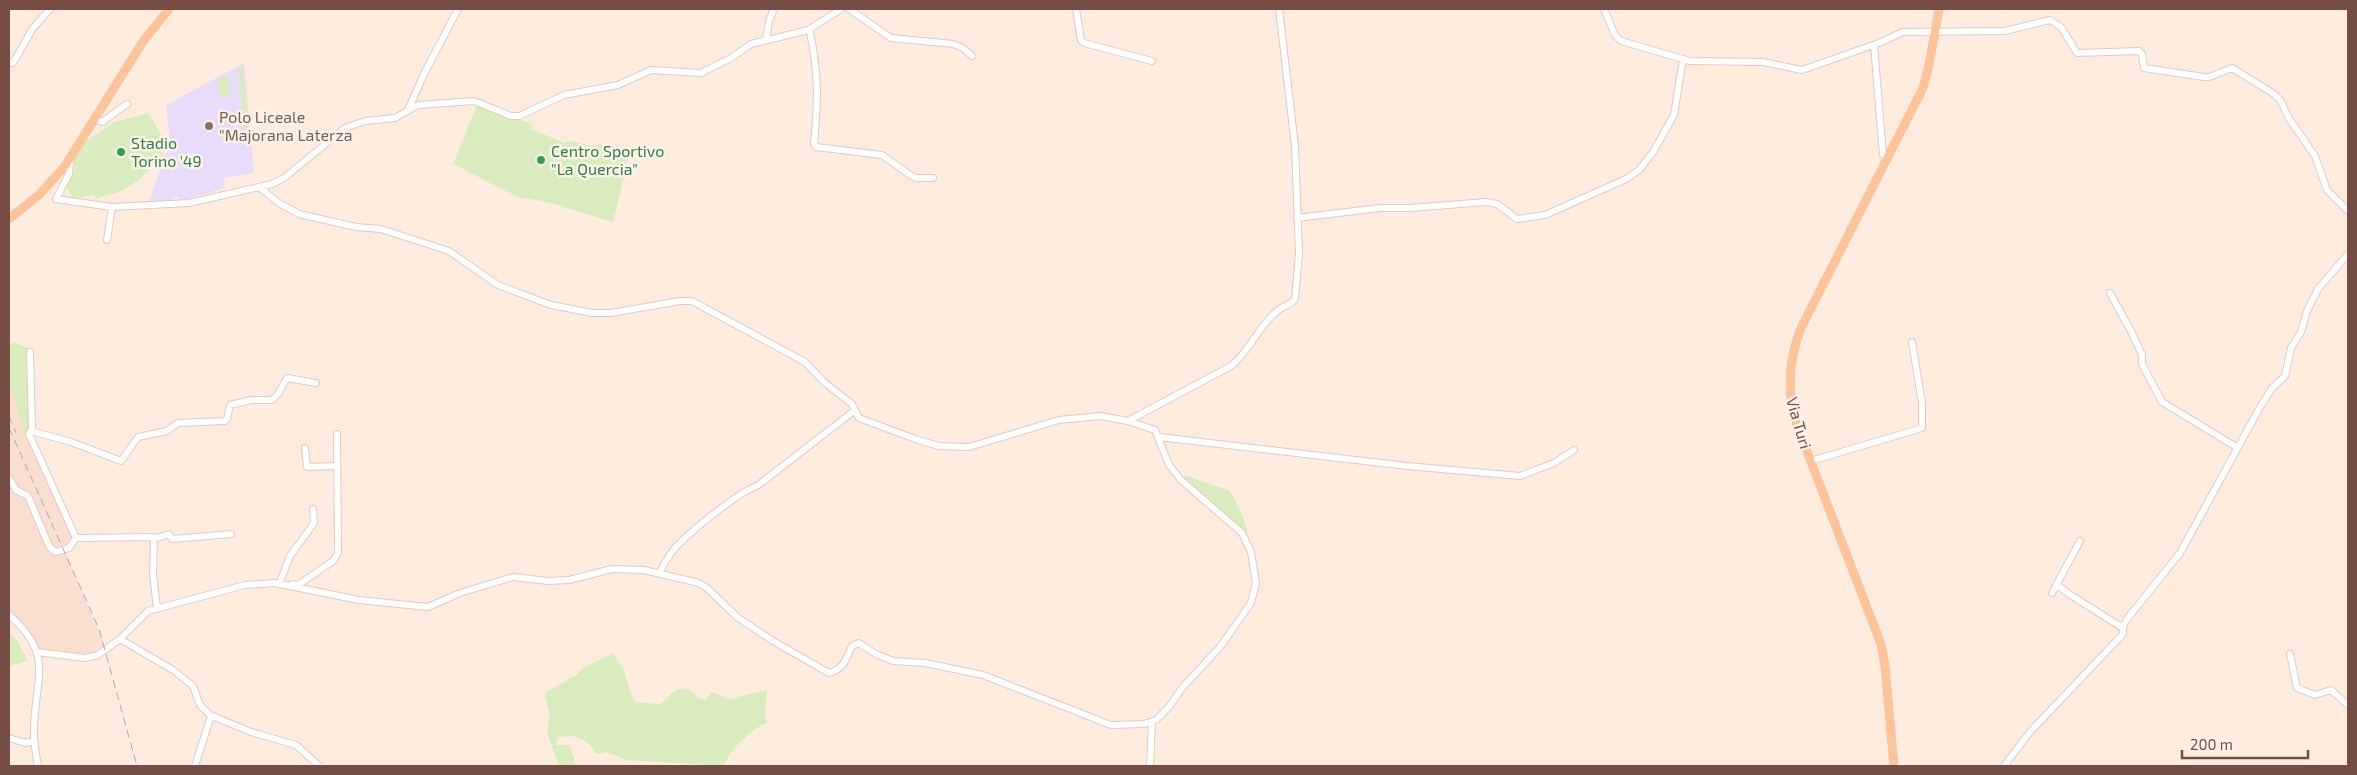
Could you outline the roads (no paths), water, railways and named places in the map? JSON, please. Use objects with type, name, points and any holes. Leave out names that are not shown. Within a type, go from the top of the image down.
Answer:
[{"type":"main road","points":[[9,219],[40,194],[59,174],[144,40],[169,9]]},
{"type":"main road","name":"Via Turi","points":[[1894,766],[1885,666],[1881,644],[1798,428],[1790,400],[1790,372],[1794,350],[1805,320],[1923,88],[1939,9]]},
{"type":"street","points":[[9,62],[13,63],[33,28],[50,9]]},
{"type":"street","points":[[408,110],[424,72],[458,9]]},
{"type":"street","points":[[766,40],[769,21],[774,9]]},
{"type":"street","points":[[70,159],[69,174],[56,199],[112,207],[190,204],[272,184],[290,174],[345,128],[365,121],[395,118],[422,104],[474,101],[511,116],[519,116],[564,95],[618,85],[651,70],[701,73],[732,58],[751,44],[808,30],[841,9]]},
{"type":"street","points":[[849,9],[891,38],[936,41],[958,46],[972,56]]},
{"type":"street","points":[[1076,9],[1081,40],[1084,44],[1152,60]]},
{"type":"street","points":[[1128,421],[1231,366],[1244,354],[1276,312],[1293,302],[1297,292],[1298,261],[1294,128],[1279,9]]},
{"type":"street","points":[[1604,9],[1615,35],[1621,41],[1683,59],[1763,62],[1802,70],[1900,33],[2005,31],[2050,20],[2061,27],[2078,53],[2139,51],[2142,54],[2144,68],[2204,77],[2210,77],[2229,68],[2274,94],[2281,101],[2288,117],[2315,156],[2328,190],[2348,211]]},
{"type":"street","points":[[808,30],[815,56],[818,87],[814,144],[816,147],[882,155],[916,178],[933,178]]},
{"type":"street","points":[[1874,44],[1883,155],[1887,159]]},
{"type":"street","points":[[1297,218],[1386,208],[1416,208],[1486,202],[1497,204],[1517,219],[1546,215],[1626,179],[1644,164],[1674,115],[1683,59]]},
{"type":"street","points":[[95,120],[102,122],[127,104]]},
{"type":"street","points":[[259,187],[279,203],[299,214],[356,227],[381,229],[449,251],[498,285],[551,305],[593,313],[611,313],[680,301],[692,301],[804,362],[825,383],[852,404],[859,418],[875,426],[918,440],[957,447],[969,447],[1059,420],[1100,416],[1128,421],[1155,430],[1168,465],[1180,480],[1242,533],[1253,559],[1256,583],[1251,603],[1220,647],[1182,688],[1169,707],[1152,722],[1111,725],[983,675],[925,663],[894,661],[876,654],[860,643],[852,646],[842,667],[838,671],[829,673],[773,641],[737,617],[708,588],[699,583],[644,570],[612,569],[569,580],[548,581],[513,577],[460,593],[428,607],[359,600],[277,583]]},
{"type":"street","points":[[107,240],[112,207]]},
{"type":"street","points":[[2004,766],[2030,732],[2123,634],[2127,619],[2180,553],[2269,392],[2285,376],[2293,344],[2301,332],[2307,311],[2318,289],[2348,254]]},
{"type":"street","points":[[2110,292],[2132,333],[2142,355],[2142,364],[2162,402],[2238,448]]},
{"type":"street","points":[[1811,461],[1922,428],[1922,402],[1912,342]]},
{"type":"street","points":[[30,352],[30,439],[76,538]]},
{"type":"street","points":[[31,431],[72,442],[121,461],[138,437],[167,431],[178,422],[225,421],[227,420],[230,405],[251,400],[272,400],[278,394],[287,378],[316,383]]},
{"type":"street","points":[[659,573],[675,548],[747,490],[757,486],[854,411]]},
{"type":"street","points":[[37,652],[60,656],[98,655],[120,639],[148,611],[245,585],[277,583],[298,585],[336,558],[337,434]]},
{"type":"street","points":[[1159,437],[1261,450],[1520,476],[1554,463],[1574,450]]},
{"type":"street","points":[[305,448],[307,467],[337,466]]},
{"type":"street","points":[[9,478],[16,490],[28,496],[49,546],[55,552],[69,548],[76,538]]},
{"type":"street","points":[[277,583],[290,556],[314,523],[313,509]]},
{"type":"street","points":[[76,538],[154,538],[169,534],[172,539],[183,540],[231,534]]},
{"type":"street","points":[[154,538],[153,574],[157,609]]},
{"type":"street","points":[[2052,593],[2080,541]]},
{"type":"street","points":[[2058,585],[2124,628]]},
{"type":"street","points":[[9,616],[26,632],[37,652],[40,667],[34,727],[38,766]]},
{"type":"street","points":[[120,639],[173,670],[193,686],[200,705],[211,716],[251,732],[296,745],[319,766]]},
{"type":"street","points":[[2290,654],[2297,688],[2315,695],[2331,690],[2348,705]]},
{"type":"street","points":[[195,766],[211,716]]},
{"type":"street","points":[[1150,766],[1152,722]]},
{"type":"street","points":[[9,738],[25,743],[34,741]]},
{"type":"railway","points":[[9,416],[16,433]]},
{"type":"railway","points":[[9,428],[99,629],[137,766]]},
{"type":"place","name":"Polo Liceale \"Majorana Laterza","points":[[209,126]]},
{"type":"place","name":"Stadio Torino '49","points":[[121,152]]},
{"type":"place","name":"Centro Sportivo \"La Quercia\"","points":[[541,160]]}]
